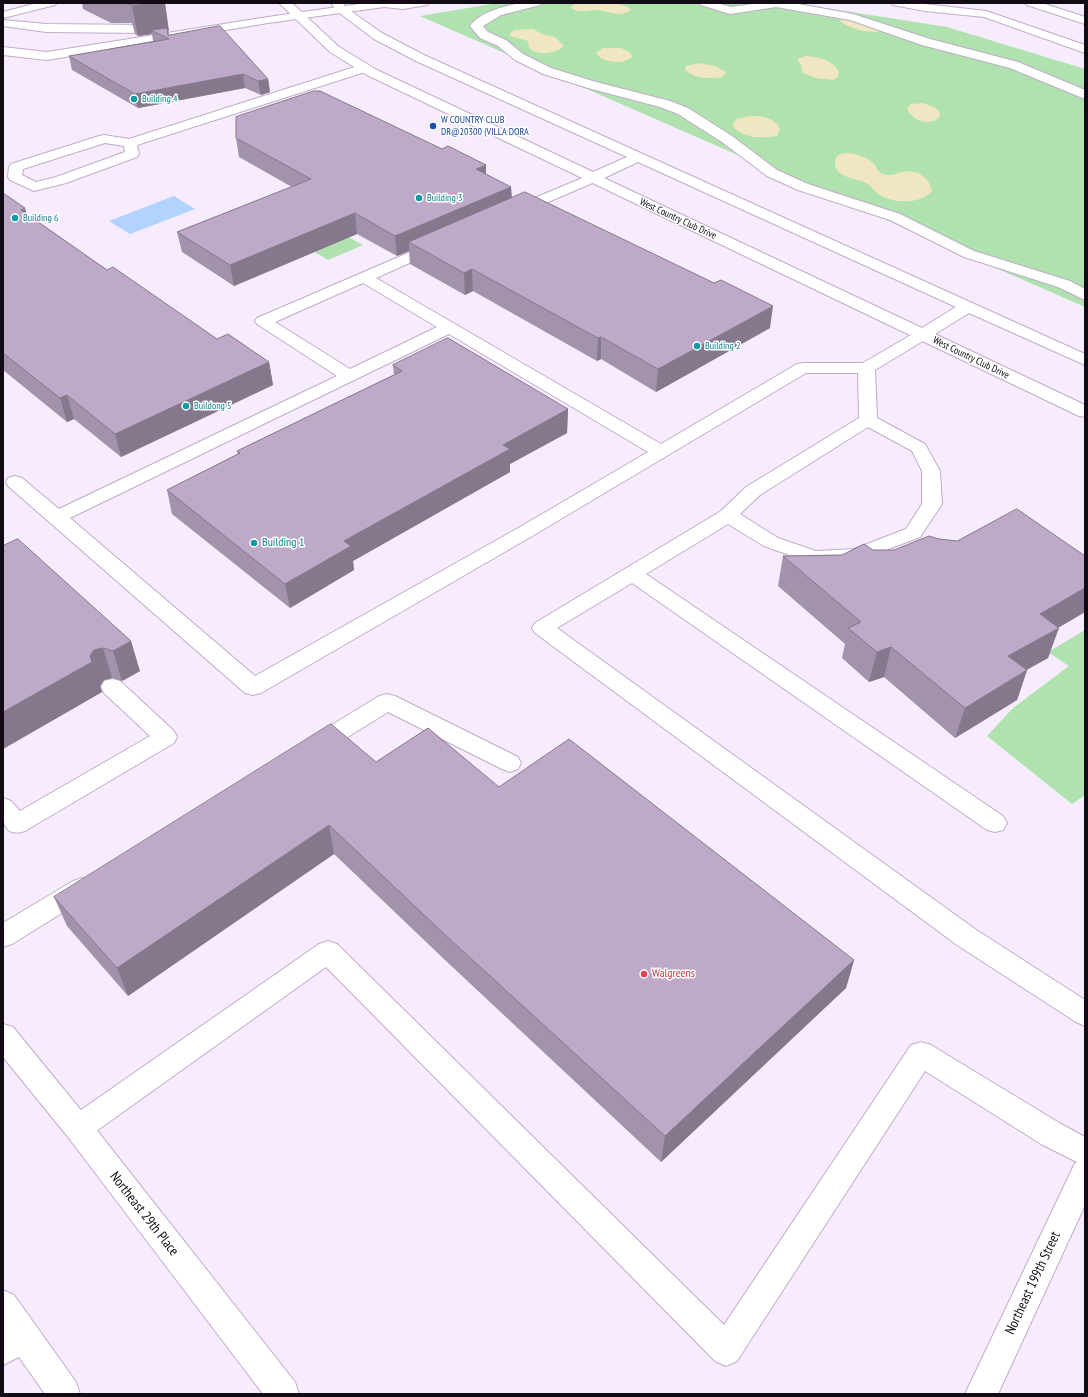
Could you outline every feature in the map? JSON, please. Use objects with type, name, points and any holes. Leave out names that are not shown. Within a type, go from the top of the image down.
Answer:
[{"type":"street","points":[[3,15],[51,3]]},
{"type":"street","name":"West Country Club Drive","points":[[285,3],[334,49],[364,68],[1085,412]]},
{"type":"street","points":[[3,64],[210,29],[299,16],[339,6],[384,4],[403,6],[423,3]]},
{"type":"street","points":[[536,3],[487,16],[476,26],[484,35],[502,43],[519,57],[547,71],[592,85],[665,104],[683,111],[727,139],[772,173],[803,187],[896,217],[969,254],[1064,284],[1085,295]]},
{"type":"street","points":[[705,3],[730,11],[776,4],[852,17],[926,42],[1014,65],[1085,95]]},
{"type":"street","points":[[897,3],[926,8],[986,14],[1085,49]]},
{"type":"street","points":[[1031,3],[1085,21]]},
{"type":"street","points":[[339,6],[378,36],[420,58],[1085,360]]},
{"type":"street","points":[[3,23],[46,28],[210,29]]},
{"type":"street","points":[[98,29],[130,42]]},
{"type":"street","points":[[3,51],[47,56]]},
{"type":"street","points":[[130,143],[132,154],[61,180],[34,187],[15,177],[16,167],[104,139],[130,143],[364,68]]},
{"type":"street","points":[[501,218],[638,157]]},
{"type":"street","points":[[349,376],[263,321],[450,240]]},
{"type":"street","points":[[363,278],[662,452]]},
{"type":"street","points":[[15,482],[253,687],[527,531],[803,368],[866,368],[968,307]]},
{"type":"street","points":[[57,517],[449,328]]},
{"type":"street","points":[[866,368],[868,420]]},
{"type":"street","points":[[728,515],[771,542],[816,558],[857,555],[913,533],[932,504],[931,471],[919,448],[868,420]]},
{"type":"street","points":[[868,420],[753,491],[728,515],[542,628],[966,937],[1085,1014]]},
{"type":"street","points":[[632,574],[995,823]]},
{"type":"street","points":[[3,807],[17,824],[166,737],[112,687]]},
{"type":"street","points":[[293,760],[387,702],[510,763]]},
{"type":"street","points":[[3,936],[98,879]]},
{"type":"street","points":[[78,1128],[328,952],[726,1350],[920,1054],[1051,1134],[1085,1152]]},
{"type":"street","name":"Northeast 29th Place","points":[[3,1036],[78,1128],[284,1394]]},
{"type":"street","name":"Northeast 199th Street","points":[[981,1394],[1085,1173]]},
{"type":"street","points":[[3,1306],[13,1341],[64,1394]]},
{"type":"green space","points":[[498,3],[794,3],[947,27],[1085,69],[1085,307],[420,16]]},
{"type":"green space","points":[[318,220],[363,245],[328,260],[284,234]]},
{"type":"green space","points":[[1085,630],[1085,795],[1072,804],[987,736],[1013,708],[1069,666],[1048,652]]},
{"type":"sand","points":[[577,3],[614,3],[627,7],[631,10],[623,14],[619,14],[597,10],[580,11],[570,7]]},
{"type":"sand","points":[[840,18],[885,31],[873,32],[857,29],[841,22]]},
{"type":"sand","points":[[533,29],[544,35],[555,37],[564,46],[556,51],[541,53],[532,51],[529,48],[528,41],[510,36],[510,33],[515,30]]},
{"type":"sand","points":[[603,48],[621,48],[631,53],[632,57],[628,60],[618,62],[607,61],[596,53]]},
{"type":"sand","points":[[805,56],[820,58],[830,62],[839,73],[837,78],[833,80],[816,78],[803,73],[798,59]]},
{"type":"sand","points":[[699,63],[715,66],[726,72],[722,77],[708,78],[698,77],[685,70],[686,66]]},
{"type":"sand","points":[[923,103],[936,108],[940,113],[939,118],[930,122],[921,121],[913,117],[907,109],[911,104]]},
{"type":"sand","points":[[749,116],[763,117],[775,122],[780,129],[777,136],[754,137],[737,131],[733,127],[733,123],[737,119]]},
{"type":"sand","points":[[846,153],[868,159],[880,172],[887,175],[907,171],[917,173],[928,181],[932,191],[921,198],[914,200],[900,201],[886,198],[878,194],[868,184],[847,177],[838,171],[835,162],[836,158],[840,154]]},
{"type":"water","points":[[174,196],[195,209],[130,234],[109,221]]},
{"type":"building","points":[[149,3],[132,6],[128,4],[139,4]]},
{"type":"building","points":[[220,26],[268,79],[258,81],[243,74],[135,94],[69,56],[169,39],[151,30],[167,28],[168,35]]},
{"type":"building","points":[[314,91],[320,91],[442,149],[448,146],[486,165],[476,169],[511,187],[395,236],[355,213],[230,265],[177,232],[311,179],[236,138],[236,117]]},
{"type":"building","points":[[525,192],[714,283],[721,280],[773,306],[658,369],[472,269],[464,273],[409,242]]},
{"type":"building","points":[[3,193],[25,208],[21,210],[107,270],[113,267],[217,339],[228,334],[269,362],[115,434],[67,395],[60,398],[3,353]]},
{"type":"building","points":[[448,338],[568,409],[503,445],[510,449],[344,541],[351,546],[285,584],[167,490],[240,453],[237,451],[402,371],[393,365]]},
{"type":"building","points":[[1017,509],[1085,556],[1085,588],[1040,614],[1059,628],[1008,656],[1027,670],[965,708],[891,647],[877,652],[848,628],[861,622],[783,556],[842,555],[864,544],[873,550],[894,550],[929,536],[957,541]]},
{"type":"building","points":[[18,539],[131,641],[113,651],[103,648],[94,650],[90,656],[92,662],[3,712],[3,546]]},
{"type":"building","points":[[331,724],[376,762],[428,728],[499,787],[569,739],[854,960],[665,1136],[442,932],[329,825],[117,968],[54,897]]},
{"type":"place","name":"Building 4","points":[[134,99]]},
{"type":"place","name":"W COUNTRY CLUB DR@20300 (VILLA DORA","points":[[433,126]]},
{"type":"place","name":"Building 3","points":[[419,198]]},
{"type":"place","name":"Building 6","points":[[15,218]]},
{"type":"place","name":"Building 2","points":[[697,346]]},
{"type":"place","name":"Buildong 5","points":[[186,406]]},
{"type":"place","name":"Building 1","points":[[254,543]]},
{"type":"place","name":"Walgreens","points":[[644,974]]}]
